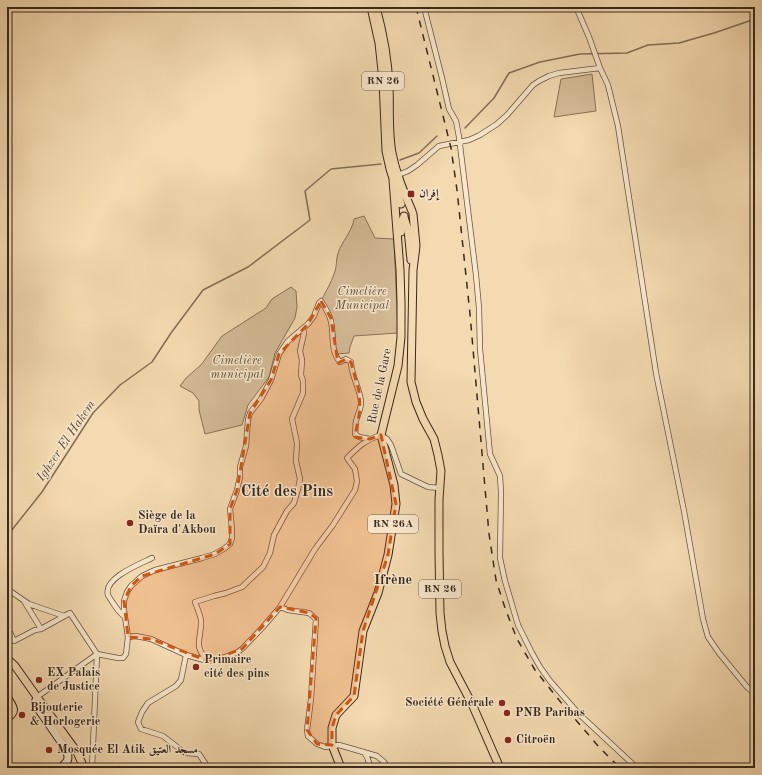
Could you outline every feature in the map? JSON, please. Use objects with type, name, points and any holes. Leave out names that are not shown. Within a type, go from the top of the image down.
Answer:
[{"type":"main road","name":"RN 26","points":[[371,7],[379,43],[383,80],[385,137],[393,168],[412,213],[416,246],[413,270],[411,382],[416,402],[423,420],[434,439],[440,471],[439,551],[440,613],[442,631],[450,662],[472,704],[500,768]]},
{"type":"main road","name":"RN 26","points":[[376,7],[385,46],[387,63],[389,85],[390,155]]},
{"type":"main road","points":[[397,178],[398,206],[404,215],[408,230],[413,270]]},
{"type":"main road","name":"Rue de la Gare","points":[[341,768],[332,745],[332,728],[336,715],[354,696],[363,631],[378,593],[389,547],[396,504],[394,485],[381,436],[399,359],[401,303],[397,224],[398,206]]},
{"type":"main road","points":[[404,215],[409,218],[412,216],[412,213]]},
{"type":"main road","points":[[397,224],[400,218],[404,215]]},
{"type":"main road","points":[[400,270],[402,256],[401,229],[404,215]]},
{"type":"main road","points":[[7,659],[15,666],[77,752],[84,768]]},
{"type":"main road","points":[[7,698],[14,708],[14,711],[9,717]]},
{"type":"street","points":[[424,7],[442,78],[448,109],[456,121],[476,275],[479,308],[480,349],[490,454],[500,476],[500,558],[507,588],[518,625],[525,641],[547,676],[582,717],[637,768]]},
{"type":"street","points":[[576,7],[608,85],[618,126],[656,373],[684,511],[703,619],[708,637],[747,687],[755,694]]},
{"type":"street","points":[[397,178],[417,165],[439,146],[469,140],[497,124],[507,115],[533,85],[539,81],[559,73],[600,68]]},
{"type":"street","points":[[60,768],[68,760],[68,755],[66,749],[37,707],[35,702],[37,697],[97,654],[123,658],[126,654],[128,637],[124,601],[131,586],[142,576],[155,570],[215,554],[230,544],[232,529],[230,509],[240,477],[240,467],[246,446],[250,412],[261,399],[271,380],[279,354],[288,341],[308,324],[314,316],[321,301],[330,318],[336,358],[340,362],[346,359],[351,362],[351,369],[361,402],[356,422],[355,434],[359,437],[370,439]]},
{"type":"street","points":[[208,661],[199,648],[198,639],[201,620],[195,602],[242,587],[263,566],[270,553],[274,535],[287,511],[294,503],[298,489],[300,479],[296,461],[297,443],[292,419],[303,393],[303,381],[301,375],[302,360],[300,351],[304,333],[303,328]]},
{"type":"street","points":[[128,637],[136,636],[151,639],[186,656],[208,661],[220,659],[242,649],[280,607],[315,549],[333,525],[355,490],[357,481],[355,469],[347,458],[356,449],[370,439],[381,436],[388,439],[401,474],[428,487],[440,488]]},
{"type":"street","points":[[125,617],[109,598],[107,590],[112,582],[122,573],[152,558]]},
{"type":"street","points":[[7,590],[29,604],[64,616]]},
{"type":"street","points":[[23,600],[41,629]]},
{"type":"street","points":[[280,607],[288,610],[309,613],[316,620],[311,699],[307,730],[308,736],[316,744],[325,747],[339,745],[377,756],[388,768]]},
{"type":"street","points":[[7,626],[14,641],[35,630],[41,629],[70,613],[97,654],[92,768]]},
{"type":"street","points":[[186,656],[181,680],[176,686],[148,703],[138,722],[141,729],[163,736],[185,753],[199,754],[205,763],[206,768]]},
{"type":"street","points":[[364,752],[371,768]]},
{"type":"highlighted area","points":[[321,301],[331,318],[338,363],[346,359],[351,362],[359,391],[360,410],[355,437],[370,439],[381,435],[396,504],[388,555],[363,631],[354,696],[336,715],[332,728],[332,745],[317,744],[307,730],[316,618],[309,613],[280,607],[242,649],[208,661],[151,639],[128,637],[124,601],[131,586],[142,576],[215,554],[230,544],[230,509],[237,490],[250,413],[271,380],[279,354],[308,324]]},
{"type":"green space","points":[[592,74],[596,111],[554,117],[561,79]]},
{"type":"green space","name":"Cimetière Municipal","points":[[364,216],[375,238],[394,239],[398,333],[354,336],[349,353],[337,354],[335,347],[335,334],[322,299],[335,272],[338,253],[353,224],[354,219]]},
{"type":"green space","name":"Cimetière municipal","points":[[291,287],[296,291],[297,307],[295,318],[275,353],[269,377],[248,405],[242,425],[205,434],[199,410],[199,401],[193,393],[180,386],[186,378],[201,365],[222,336],[266,308],[272,299]]},
{"type":"waterway","name":"Ighzer El Hakem","points":[[465,128],[494,98],[509,73],[540,62],[580,54],[627,53],[648,45],[679,43],[755,19]]},
{"type":"waterway","name":"Ighzer El Hakem","points":[[400,160],[419,153],[437,136]]},
{"type":"waterway","name":"Ighzer El Hakem","points":[[7,536],[42,492],[93,413],[120,385],[152,362],[171,333],[203,290],[248,267],[310,220],[305,191],[331,169],[381,164]]},
{"type":"railway","points":[[416,7],[451,148],[457,190],[470,314],[489,534],[496,580],[517,639],[535,670],[599,747],[620,768]]},
{"type":"place","name":"إفران","points":[[411,194]]},
{"type":"place","name":"Siège de la Daïra d'Akbou","points":[[130,523]]},
{"type":"place","name":"Primaire cité des pins","points":[[196,667]]},
{"type":"place","name":"EX Palais de Justice","points":[[39,680]]},
{"type":"place","name":"Société Générale","points":[[502,703]]},
{"type":"place","name":"PNB Paribas","points":[[507,713]]},
{"type":"place","name":"Bijouterie & Horlogerie","points":[[22,715]]},
{"type":"place","name":"Citroën","points":[[508,740]]},
{"type":"place","name":"Mosquée El Atik مسجد العتيق","points":[[49,750]]},
{"type":"district","name":"Cité des Pins","points":[[287,492]]},
{"type":"district","name":"Ifrène","points":[[393,580]]}]
